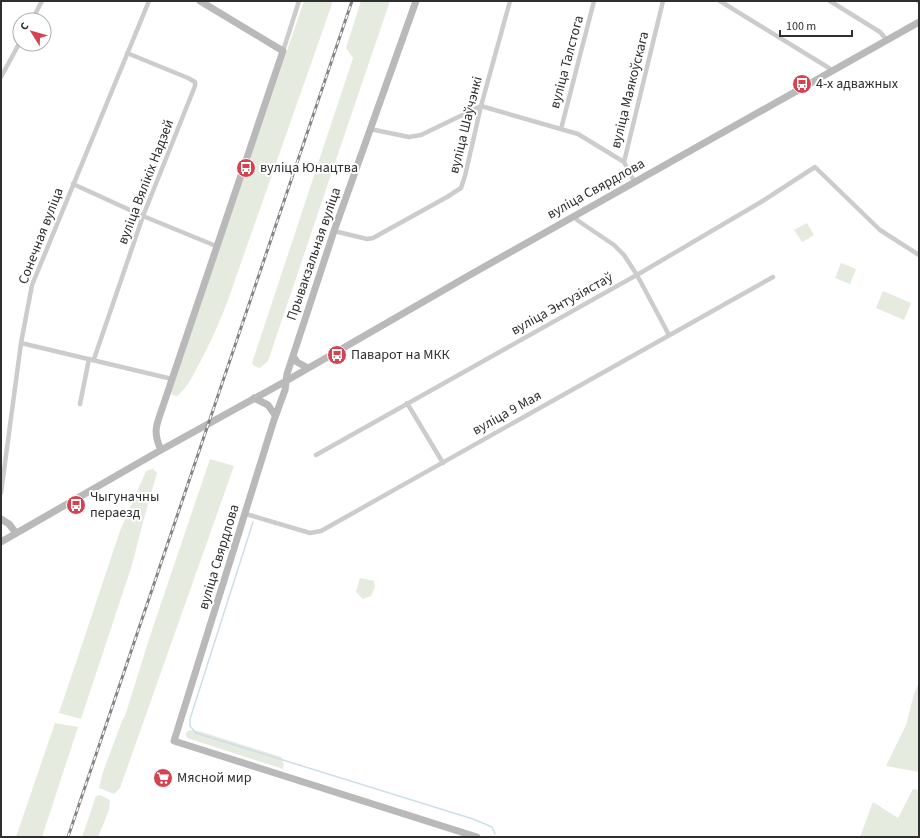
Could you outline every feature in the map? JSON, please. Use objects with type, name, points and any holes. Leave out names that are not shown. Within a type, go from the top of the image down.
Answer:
[{"type":"street","points":[[36,12],[42,1]]},
{"type":"street","name":"Сонечная вуліца","points":[[1,493],[21,343],[32,285],[148,1]]},
{"type":"street","points":[[200,1],[283,51]]},
{"type":"street","points":[[161,450],[155,431],[299,1]]},
{"type":"street","name":"Прывакзальная вуліца","points":[[286,381],[334,231],[416,1]]},
{"type":"street","name":"вуліца Шаўчэнкі","points":[[334,231],[372,238],[447,198],[461,188],[481,106],[510,1]]},
{"type":"street","name":"вуліца Талстога","points":[[561,129],[594,1]]},
{"type":"street","name":"вуліца Маякоўскага","points":[[635,183],[624,162],[663,1]]},
{"type":"street","points":[[720,1],[829,68],[831,71]]},
{"type":"street","points":[[830,1],[880,32],[886,39]]},
{"type":"street","name":"вуліца Свярдлова","points":[[1,542],[886,39],[919,22]]},
{"type":"street","points":[[1,77],[15,52]]},
{"type":"street","name":"вуліца Вялікіх Надзей","points":[[80,404],[91,359],[142,216],[195,86],[195,82],[188,78],[127,53]]},
{"type":"street","points":[[370,129],[409,137],[421,135],[481,106],[578,134],[624,162]]},
{"type":"street","name":"вуліца Энтузіястаў","points":[[316,455],[637,275],[762,202],[815,167],[880,230],[919,255]]},
{"type":"street","points":[[73,184],[142,216],[216,246]]},
{"type":"street","points":[[575,216],[577,220],[614,245],[624,255],[637,275],[669,335]]},
{"type":"street","name":"вуліца 9 Мая","points":[[246,514],[310,533],[321,531],[774,277]]},
{"type":"street","points":[[21,343],[172,379]]},
{"type":"street","points":[[293,356],[296,362],[308,368]]},
{"type":"street","name":"вуліца Свярдлова","points":[[286,381],[285,390],[174,741],[477,837]]},
{"type":"street","points":[[254,398],[268,405],[276,415]]},
{"type":"street","points":[[407,403],[442,463]]},
{"type":"street","points":[[1,519],[9,524],[16,533]]},
{"type":"shaded area","points":[[304,1],[333,1],[222,316],[208,347],[190,380],[177,396],[172,395],[171,390]]},
{"type":"shaded area","points":[[361,1],[390,1],[268,361],[260,368],[254,366],[252,363],[353,58],[346,48]]},
{"type":"shaded area","points":[[807,223],[814,235],[802,242],[794,230]]},
{"type":"shaded area","points":[[841,263],[856,269],[850,284],[835,278]]},
{"type":"shaded area","points":[[883,291],[911,303],[904,320],[876,308]]},
{"type":"shaded area","points":[[210,459],[234,466],[120,788],[114,794],[99,788],[103,772],[125,716],[149,639]]},
{"type":"shaded area","points":[[153,469],[157,473],[132,565],[81,719],[59,713],[120,531],[146,471]]},
{"type":"shaded area","points":[[360,578],[374,581],[375,587],[371,596],[363,599],[356,592]]},
{"type":"shaded area","points":[[919,682],[919,772],[886,766],[906,725],[914,694]]},
{"type":"shaded area","points":[[55,723],[78,727],[42,837],[16,837]]},
{"type":"shaded area","points":[[191,730],[199,731],[281,757],[284,764],[283,769],[187,738],[186,732]]},
{"type":"shaded area","points":[[913,789],[919,790],[919,837],[860,837],[873,802],[898,818]]},
{"type":"shaded area","points":[[100,795],[110,800],[109,810],[98,837],[82,837],[96,796]]},
{"type":"waterway","points":[[253,522],[190,719],[190,726],[196,733],[473,819],[492,827],[495,834]]},
{"type":"railway","points":[[68,837],[352,1]]},
{"type":"place","name":"4-х адважных","points":[[802,84]]},
{"type":"place","name":"вуліца Юнацтва","points":[[246,168]]},
{"type":"place","name":"Паварот на МКК","points":[[337,355]]},
{"type":"place","name":"Чыгуначны пераезд","points":[[76,505]]},
{"type":"place","name":"Мясной мир","points":[[163,778]]}]
